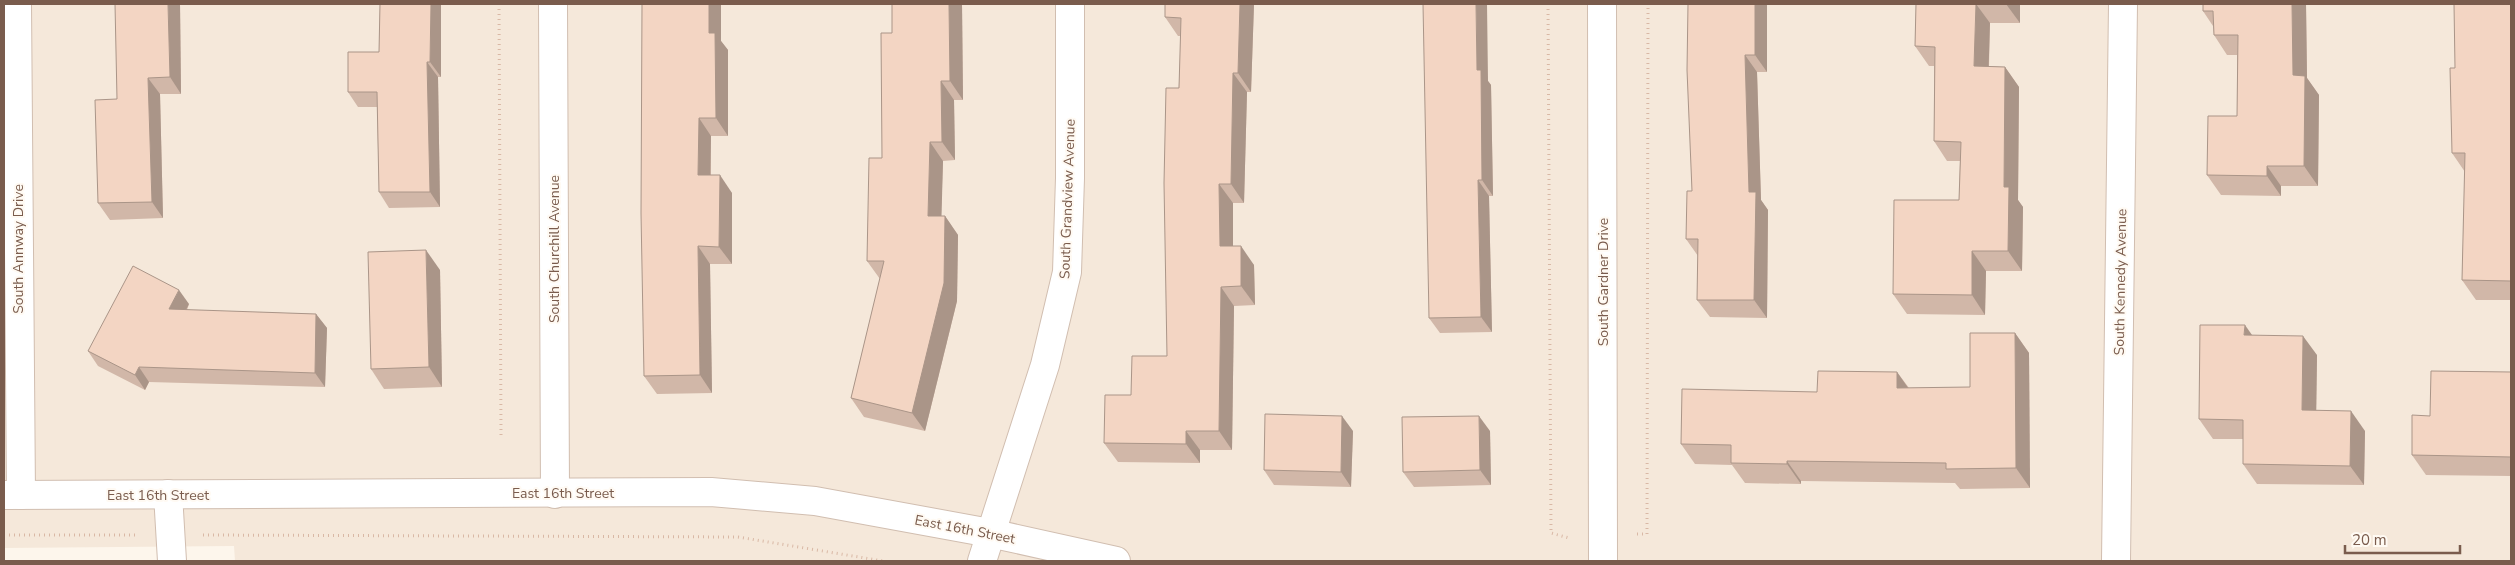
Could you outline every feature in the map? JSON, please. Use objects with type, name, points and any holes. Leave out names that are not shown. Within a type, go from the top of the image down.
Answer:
[{"type":"street","name":"South Annway Drive","points":[[12,495],[17,4]]},
{"type":"street","name":"South Churchill Avenue","points":[[553,4],[555,494]]},
{"type":"street","name":"South Grandview Avenue","points":[[982,561],[1045,365],[1067,272],[1070,178],[1070,4]]},
{"type":"street","name":"South Gardner Drive","points":[[1602,4],[1603,561]]},
{"type":"street","name":"South Kennedy Avenue","points":[[2116,561],[2123,4]]},
{"type":"street","name":"East 16th Street","points":[[12,495],[711,492],[815,501],[990,533],[1116,561]]},
{"type":"street","points":[[168,494],[172,534],[172,561]]},
{"type":"path","points":[[499,4],[501,436]]},
{"type":"path","points":[[4,534],[738,537],[883,561]]},
{"type":"shaded area","points":[[4,4],[2511,4],[2511,561],[235,561],[234,546],[4,548]]},
{"type":"building","points":[[115,4],[168,4],[170,77],[148,78],[152,202],[98,203],[95,100],[117,99]]},
{"type":"building","points":[[380,4],[431,4],[430,62],[427,62],[430,192],[379,192],[377,92],[348,92],[348,52],[379,52]]},
{"type":"building","points":[[642,4],[709,4],[709,33],[715,33],[716,118],[699,118],[698,175],[720,175],[719,247],[698,246],[700,375],[644,376],[641,213]]},
{"type":"building","points":[[892,4],[949,4],[950,81],[941,81],[942,142],[930,142],[928,216],[945,216],[944,283],[912,413],[851,398],[884,261],[867,261],[869,158],[882,158],[881,33],[892,33]]},
{"type":"building","points":[[1165,4],[1240,4],[1238,73],[1233,73],[1231,184],[1219,184],[1220,246],[1241,246],[1241,286],[1221,287],[1219,431],[1186,431],[1186,444],[1104,443],[1105,395],[1131,395],[1132,356],[1167,356],[1164,183],[1166,88],[1179,88],[1181,18],[1165,17]]},
{"type":"building","points":[[1423,4],[1476,4],[1477,70],[1481,70],[1482,180],[1478,180],[1481,317],[1429,318]]},
{"type":"building","points":[[1688,4],[1755,4],[1755,55],[1745,55],[1749,192],[1756,192],[1754,300],[1697,300],[1698,239],[1686,239],[1687,191],[1692,191],[1687,70]]},
{"type":"building","points":[[1916,4],[1976,4],[1974,66],[2005,67],[2004,187],[2009,187],[2008,251],[1972,251],[1972,295],[1893,294],[1894,200],[1959,200],[1961,142],[1934,141],[1935,47],[1915,46]]},
{"type":"building","points":[[2203,4],[2292,4],[2293,75],[2305,76],[2304,166],[2267,166],[2267,176],[2207,175],[2208,116],[2237,116],[2238,35],[2214,35],[2213,11],[2203,11]]},
{"type":"building","points":[[2454,4],[2511,4],[2511,281],[2462,280],[2465,153],[2452,153],[2450,68],[2455,68]]},
{"type":"building","points":[[426,250],[429,367],[371,369],[368,252]]},
{"type":"building","points":[[133,266],[179,290],[169,309],[316,314],[315,373],[139,367],[135,375],[88,351]]},
{"type":"building","points":[[2200,325],[2245,325],[2244,335],[2303,336],[2302,410],[2351,411],[2350,466],[2243,464],[2243,420],[2199,419]]},
{"type":"building","points":[[1970,333],[2015,333],[2016,468],[1946,469],[1946,463],[1787,461],[1787,464],[1731,463],[1731,445],[1681,444],[1682,389],[1817,392],[1818,371],[1897,372],[1897,388],[1970,387]]},
{"type":"building","points":[[2431,371],[2511,372],[2511,457],[2412,455],[2412,415],[2430,416]]},
{"type":"building","points":[[1265,414],[1342,416],[1341,472],[1264,470]]},
{"type":"building","points":[[1479,416],[1480,470],[1403,472],[1402,417]]}]
